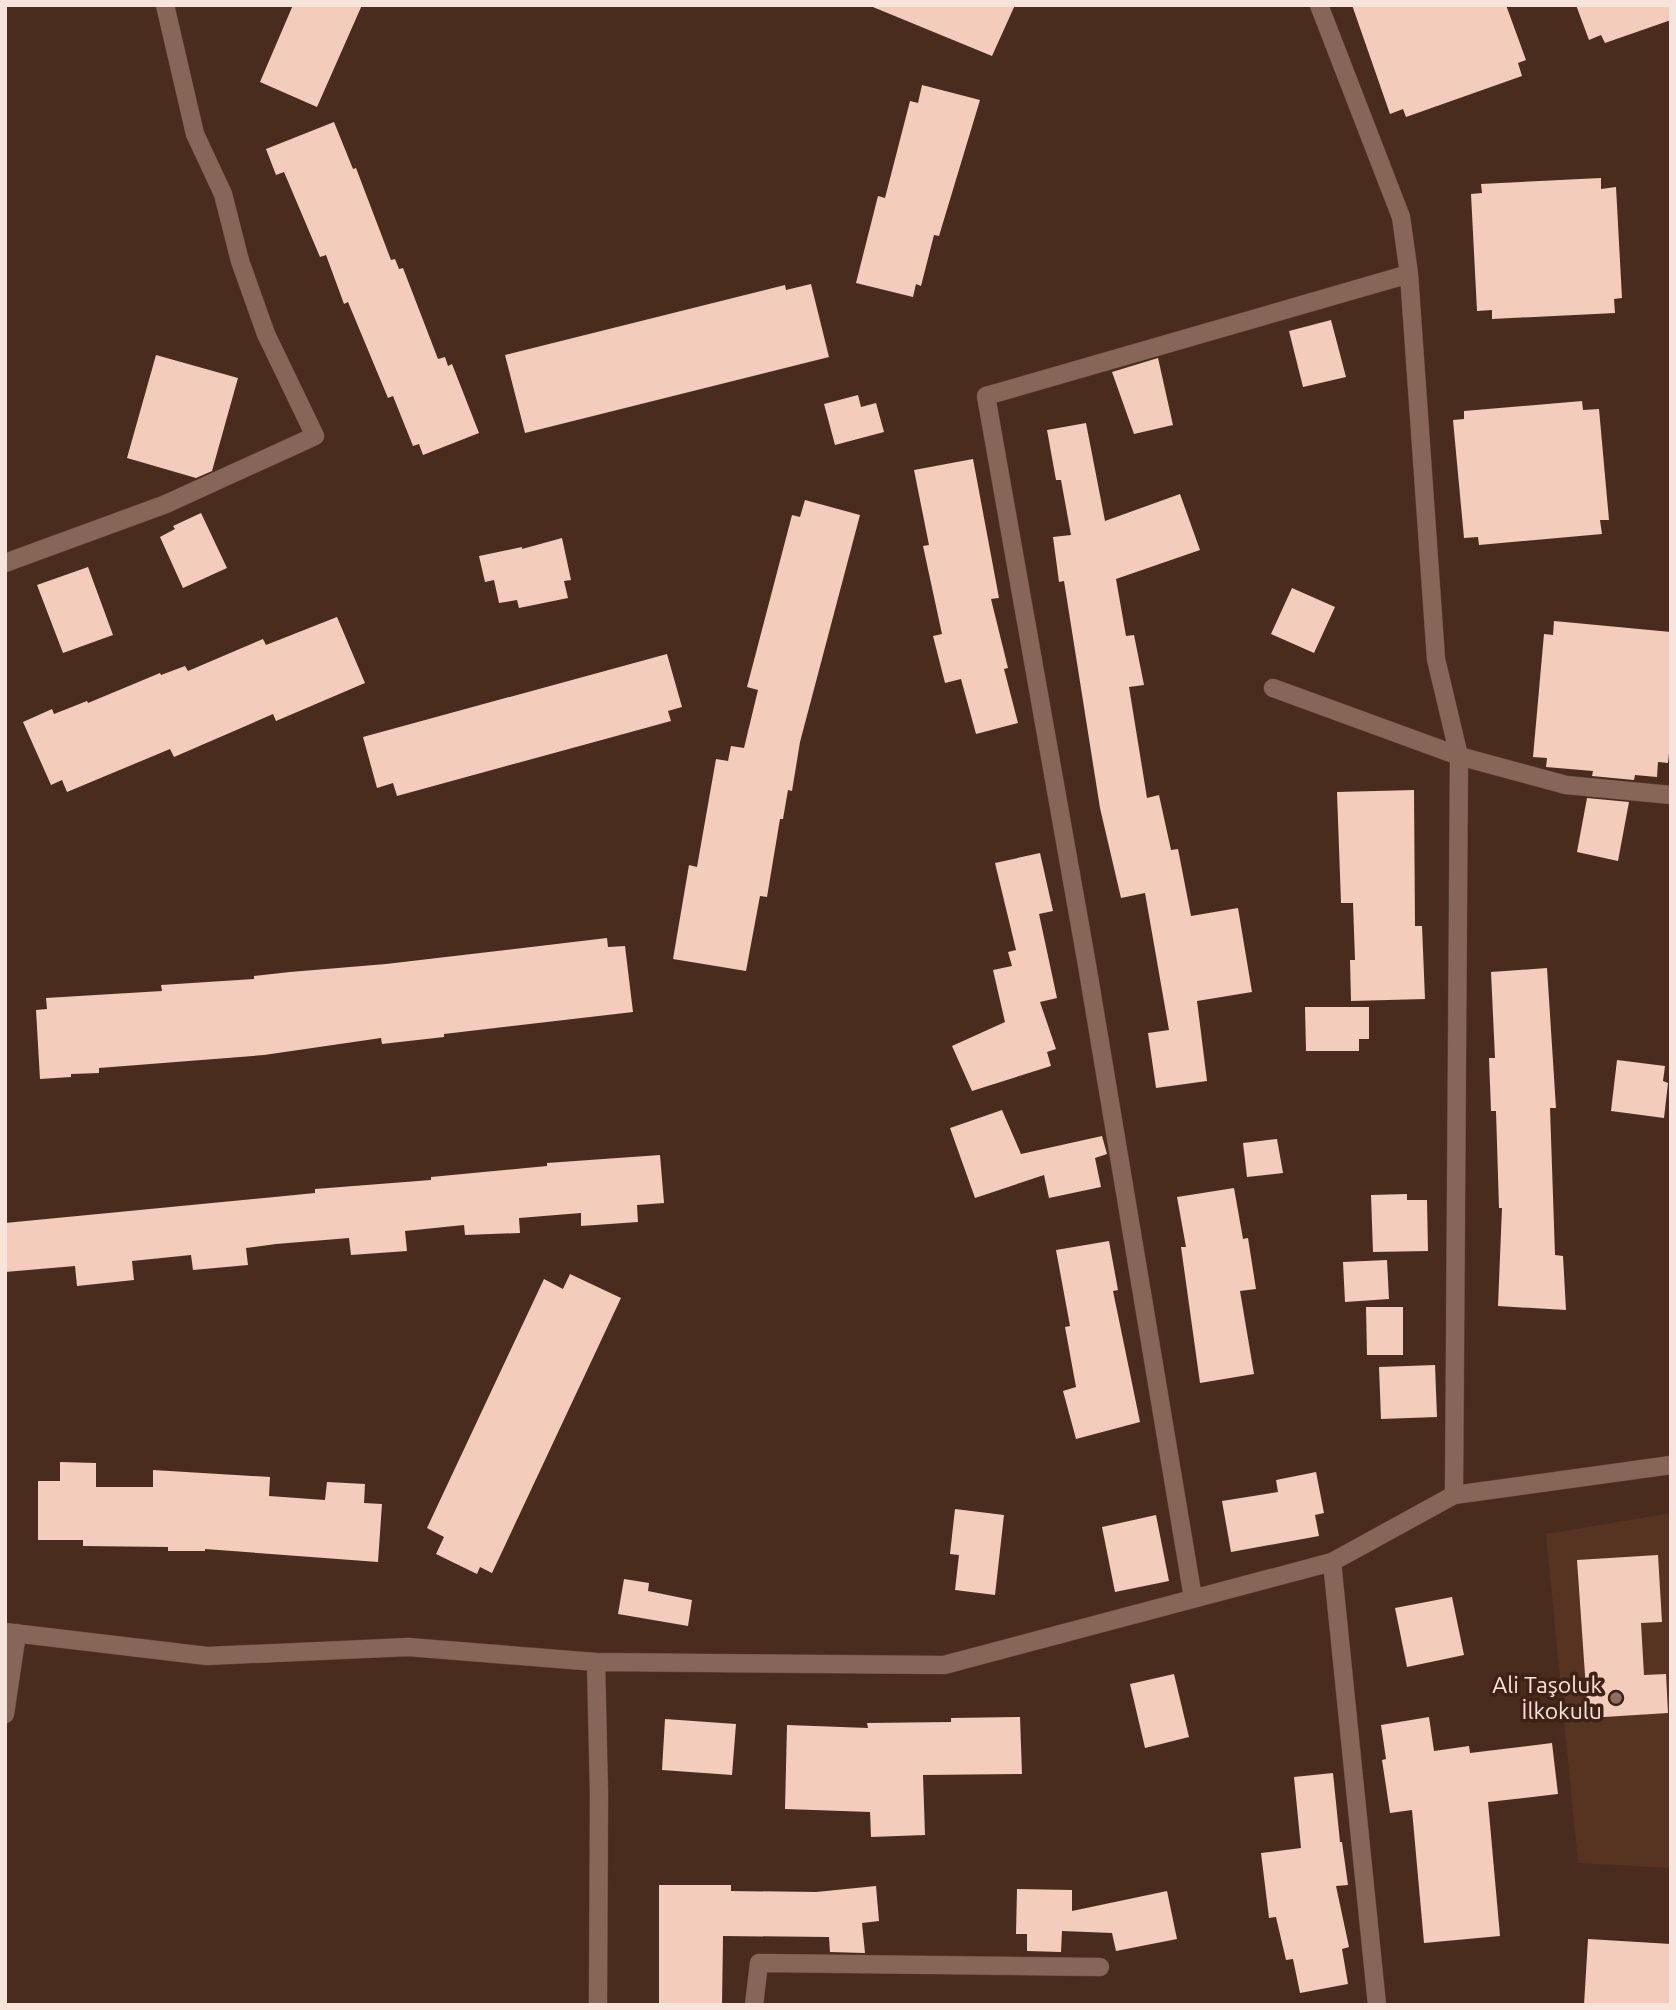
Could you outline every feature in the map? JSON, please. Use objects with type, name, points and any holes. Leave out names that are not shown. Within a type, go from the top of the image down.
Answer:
[{"type":"street","points":[[5,563],[166,504],[315,436],[266,334],[240,261],[223,194],[195,134],[165,5]]},
{"type":"street","points":[[1320,5],[1401,217],[1409,274],[1436,659],[1459,756],[1454,1495]]},
{"type":"street","points":[[1193,1598],[1085,952],[986,396],[1409,274]]},
{"type":"street","points":[[1273,688],[1459,756],[1566,785],[1671,795]]},
{"type":"street","points":[[5,1714],[11,1633],[207,1656],[408,1647],[596,1662],[944,1665],[1332,1562],[1454,1495],[1671,1465]]},
{"type":"street","points":[[1332,1562],[1377,2005]]},
{"type":"street","points":[[596,1662],[600,1794],[598,2005]]},
{"type":"street","points":[[754,2005],[759,1963],[1100,1967]]},
{"type":"shaded area","name":"Ali Taşoluk İlkokulu","points":[[1671,1513],[1671,1868],[1578,1863],[1546,1534]]},
{"type":"building","points":[[293,5],[362,5],[317,107],[260,82]]},
{"type":"building","points":[[868,5],[1015,5],[992,56]]},
{"type":"building","points":[[1352,5],[1506,5],[1526,60],[1518,63],[1522,76],[1406,117],[1403,109],[1390,114]]},
{"type":"building","points":[[1576,5],[1671,5],[1671,20],[1605,43],[1601,35],[1589,40]]},
{"type":"building","points":[[922,85],[980,100],[939,236],[934,235],[921,286],[916,284],[913,297],[856,283],[878,196],[885,198],[910,101],[918,103]]},
{"type":"building","points":[[334,122],[353,169],[356,168],[391,260],[395,259],[399,269],[403,268],[438,359],[445,357],[448,366],[452,364],[479,433],[423,455],[419,444],[413,446],[393,396],[388,398],[348,302],[344,304],[326,255],[320,257],[284,172],[276,175],[266,149]]},
{"type":"building","points":[[1601,178],[1601,189],[1616,187],[1622,298],[1614,299],[1615,313],[1492,319],[1492,310],[1477,311],[1471,194],[1482,193],[1481,184]]},
{"type":"building","points":[[811,284],[829,357],[525,433],[505,355],[785,285],[786,290]]},
{"type":"building","points":[[1331,320],[1346,377],[1303,387],[1289,331]]},
{"type":"building","points":[[156,355],[238,378],[212,471],[196,478],[127,458]]},
{"type":"building","points":[[1158,358],[1173,425],[1134,434],[1112,372]]},
{"type":"building","points":[[858,395],[861,407],[876,403],[884,432],[835,445],[824,404]]},
{"type":"building","points":[[1582,401],[1583,410],[1599,409],[1609,520],[1600,520],[1602,534],[1479,545],[1478,537],[1464,538],[1453,420],[1464,419],[1464,411]]},
{"type":"building","points":[[1086,423],[1105,521],[1180,494],[1200,550],[1116,579],[1126,636],[1134,635],[1144,685],[1129,687],[1147,798],[1159,795],[1171,850],[1178,849],[1191,916],[1238,908],[1252,992],[1197,1001],[1207,1081],[1156,1088],[1148,1033],[1169,1030],[1145,893],[1121,898],[1100,808],[1064,581],[1059,582],[1053,537],[1071,535],[1061,480],[1056,480],[1047,430]]},
{"type":"building","points":[[973,459],[999,598],[991,599],[1008,668],[1004,669],[1018,723],[976,734],[961,679],[945,683],[933,636],[942,634],[923,546],[929,545],[914,470]]},
{"type":"building","points":[[805,500],[860,515],[800,742],[792,791],[788,790],[783,819],[780,819],[767,897],[760,896],[746,971],[673,959],[689,865],[697,867],[716,759],[728,761],[731,746],[744,748],[758,690],[747,687],[792,515],[800,517]]},
{"type":"building","points":[[201,513],[227,568],[183,588],[160,537],[175,529],[173,526]]},
{"type":"building","points":[[562,538],[571,580],[564,581],[568,598],[519,608],[517,600],[499,603],[494,580],[485,582],[479,556],[522,549]]},
{"type":"building","points":[[88,567],[113,635],[63,653],[37,585]]},
{"type":"building","points":[[1292,588],[1335,607],[1314,653],[1271,634]]},
{"type":"building","points":[[337,617],[365,683],[276,721],[273,714],[174,757],[170,749],[67,792],[62,780],[51,785],[23,722],[52,709],[54,714],[87,701],[88,703],[160,673],[161,675],[185,666],[188,671],[263,639],[266,645]]},
{"type":"building","points":[[1554,621],[1671,632],[1671,733],[1668,763],[1658,762],[1657,777],[1635,775],[1634,780],[1592,776],[1593,771],[1546,767],[1547,758],[1533,757],[1544,634],[1553,635]]},
{"type":"building","points":[[667,654],[682,707],[668,711],[671,721],[397,796],[393,783],[377,788],[363,737]]},
{"type":"building","points":[[1414,790],[1415,926],[1422,926],[1425,999],[1351,1001],[1350,960],[1355,960],[1353,903],[1341,903],[1337,792]]},
{"type":"building","points":[[1587,798],[1629,802],[1618,861],[1577,852]]},
{"type":"building","points":[[1040,853],[1053,911],[1039,914],[1057,998],[1040,1002],[1056,1049],[1047,1052],[1051,1066],[972,1091],[952,1046],[1005,1022],[993,970],[1012,966],[1008,952],[1016,950],[995,863]]},
{"type":"building","points":[[607,938],[608,947],[625,946],[633,1012],[382,1044],[381,1038],[264,1055],[99,1068],[99,1073],[40,1079],[36,1010],[47,1009],[46,998],[162,991],[161,985],[254,979],[254,976],[386,964]]},
{"type":"building","points":[[1547,968],[1556,1108],[1550,1108],[1555,1255],[1563,1256],[1566,1310],[1498,1306],[1502,1208],[1499,1208],[1496,1111],[1491,1111],[1489,1058],[1495,1058],[1491,972]]},
{"type":"building","points":[[1305,1007],[1369,1007],[1369,1039],[1359,1039],[1359,1051],[1306,1051]]},
{"type":"building","points":[[1617,1060],[1665,1066],[1663,1081],[1668,1083],[1664,1118],[1611,1111]]},
{"type":"building","points":[[1002,1110],[1021,1154],[1102,1136],[1107,1154],[1095,1158],[1101,1187],[1049,1198],[1044,1175],[975,1198],[950,1128]]},
{"type":"building","points":[[1277,1139],[1283,1173],[1247,1177],[1243,1143]]},
{"type":"building","points":[[660,1155],[664,1203],[637,1205],[638,1222],[581,1226],[581,1213],[519,1218],[520,1233],[465,1235],[464,1225],[405,1231],[407,1251],[351,1255],[349,1238],[276,1244],[246,1248],[248,1265],[193,1270],[191,1255],[132,1261],[134,1280],[77,1286],[75,1266],[5,1272],[5,1223],[315,1193],[315,1189],[431,1180],[431,1177],[547,1166],[547,1163]]},
{"type":"building","points":[[1234,1188],[1243,1239],[1248,1238],[1256,1289],[1240,1291],[1254,1374],[1200,1383],[1181,1247],[1186,1247],[1177,1197]]},
{"type":"building","points":[[1407,1194],[1407,1200],[1427,1200],[1428,1251],[1373,1252],[1371,1195]]},
{"type":"building","points":[[1109,1241],[1118,1290],[1113,1291],[1140,1422],[1076,1439],[1063,1391],[1076,1387],[1065,1327],[1070,1326],[1056,1250]]},
{"type":"building","points":[[1387,1260],[1389,1299],[1345,1302],[1343,1262]]},
{"type":"building","points":[[570,1274],[621,1298],[492,1573],[480,1567],[477,1574],[436,1554],[444,1537],[427,1528],[544,1279],[563,1289]]},
{"type":"building","points":[[1366,1307],[1403,1307],[1403,1355],[1367,1355]]},
{"type":"building","points":[[1435,1365],[1437,1417],[1381,1419],[1379,1367]]},
{"type":"building","points":[[60,1462],[96,1463],[96,1487],[153,1487],[153,1470],[270,1477],[269,1496],[325,1500],[327,1482],[365,1484],[364,1503],[382,1504],[378,1562],[205,1549],[168,1551],[168,1547],[83,1546],[83,1540],[38,1540],[38,1481],[60,1481]]},
{"type":"building","points":[[1316,1472],[1324,1513],[1315,1515],[1319,1536],[1231,1552],[1222,1501],[1278,1492],[1276,1480]]},
{"type":"building","points":[[955,1509],[1004,1515],[995,1595],[955,1590],[959,1555],[950,1554]]},
{"type":"building","points":[[1156,1515],[1169,1581],[1115,1592],[1102,1527]]},
{"type":"building","points":[[1658,1555],[1662,1622],[1641,1623],[1644,1675],[1666,1674],[1668,1713],[1588,1718],[1577,1560]]},
{"type":"building","points":[[624,1579],[649,1583],[648,1591],[692,1600],[688,1626],[618,1614]]},
{"type":"building","points":[[1452,1597],[1464,1655],[1407,1667],[1395,1608]]},
{"type":"building","points":[[1174,1674],[1189,1737],[1145,1748],[1130,1684]]},
{"type":"building","points":[[1020,1717],[1022,1774],[923,1775],[925,1835],[871,1837],[870,1812],[785,1809],[787,1725],[868,1728],[867,1723],[951,1722],[951,1718]]},
{"type":"building","points":[[1429,1717],[1434,1751],[1469,1746],[1470,1753],[1552,1743],[1558,1794],[1488,1802],[1500,1936],[1424,1943],[1412,1810],[1390,1813],[1382,1760],[1386,1759],[1381,1725]]},
{"type":"building","points":[[665,1719],[736,1724],[732,1775],[662,1770]]},
{"type":"building","points":[[1333,1773],[1340,1842],[1348,1885],[1336,1886],[1349,1947],[1342,1949],[1348,1984],[1300,1993],[1293,1959],[1286,1960],[1276,1917],[1269,1918],[1261,1853],[1301,1848],[1294,1777]]},
{"type":"building","points":[[659,1885],[731,1885],[731,1891],[816,1892],[876,1886],[879,1921],[862,1923],[865,1953],[830,1952],[829,1937],[723,1936],[722,2005],[659,2005]]},
{"type":"building","points":[[1017,1889],[1072,1890],[1072,1911],[1167,1891],[1177,1939],[1116,1951],[1112,1933],[1062,1931],[1061,1952],[1027,1951],[1027,1934],[1016,1934]]},
{"type":"building","points":[[1588,1939],[1671,1944],[1671,2005],[1584,2005]]},
{"type":"place","name":"Ali Taşoluk İlkokulu","points":[[1616,1698]]}]
